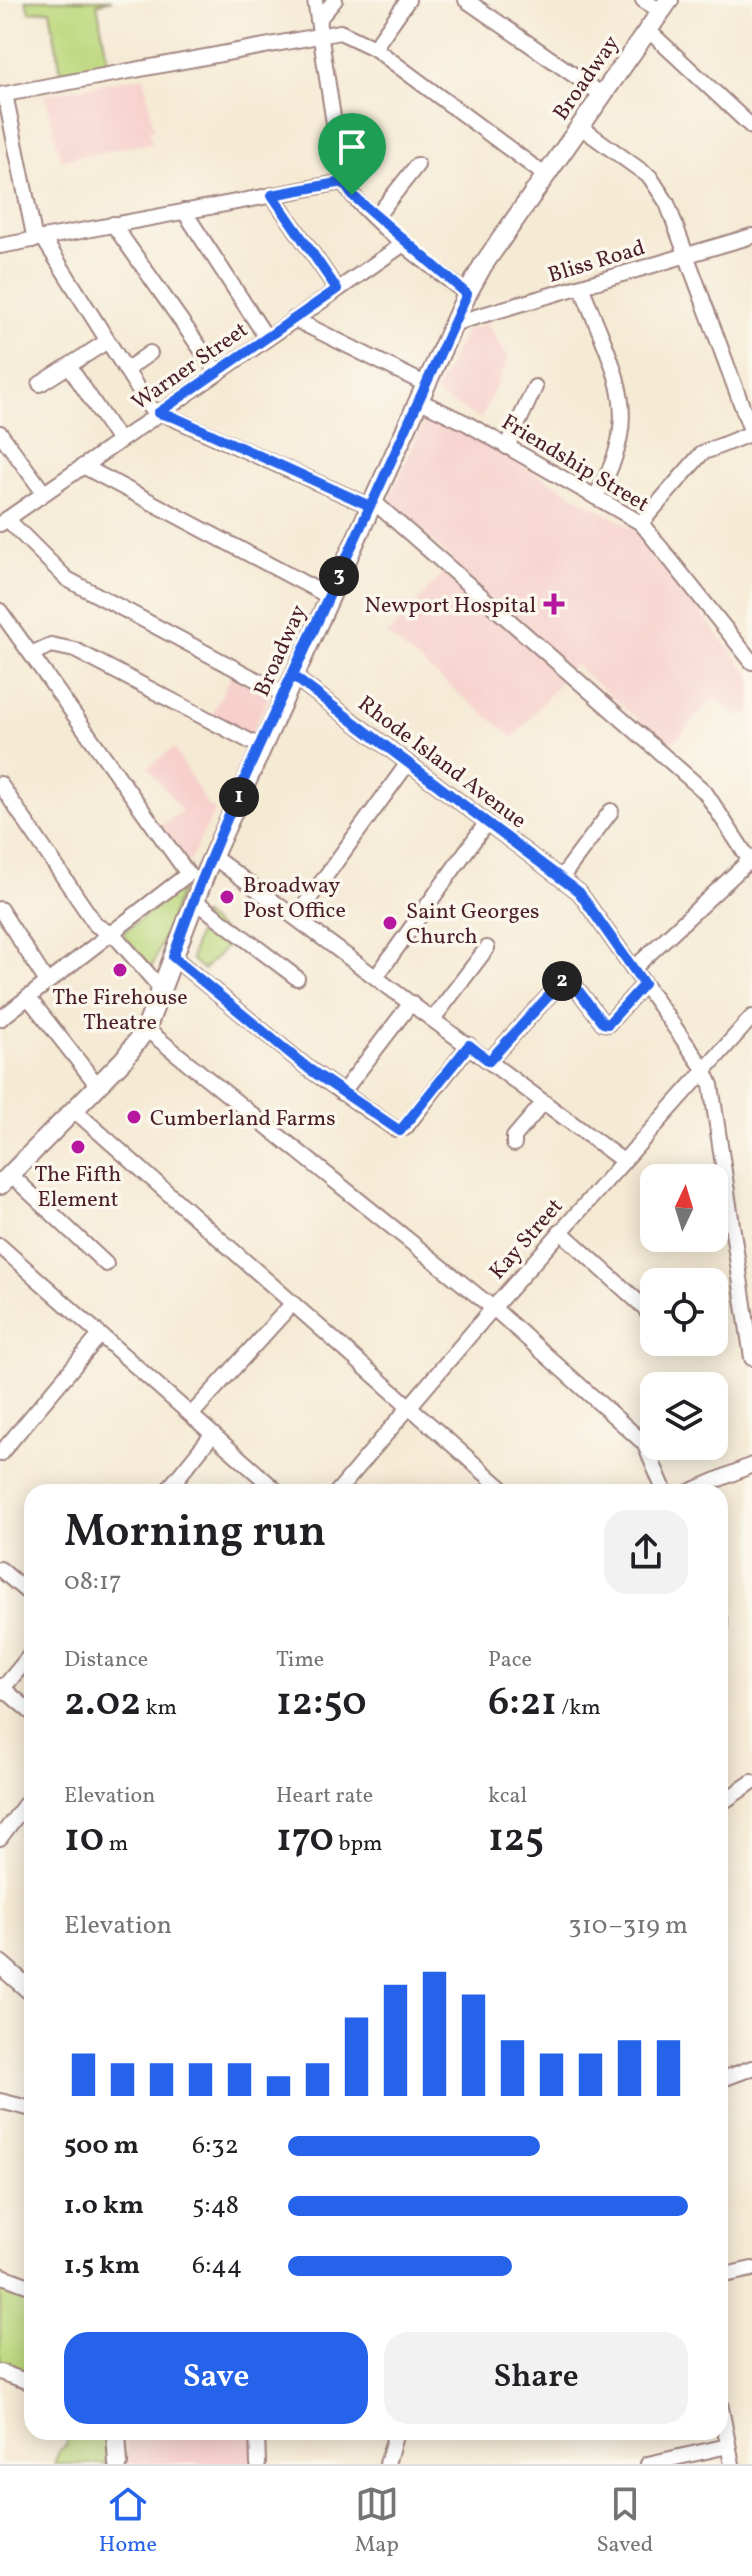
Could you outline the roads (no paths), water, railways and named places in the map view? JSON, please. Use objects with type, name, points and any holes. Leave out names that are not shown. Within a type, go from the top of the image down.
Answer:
[{"type":"main road","name":"Broadway","points":[[5,1180],[98,1086],[146,1029],[163,991],[194,900],[195,876],[212,856],[467,294],[601,94],[665,6]]},
{"type":"main road","points":[[0,1964],[24,1985]]},
{"type":"main road","points":[[116,2440],[118,2464]]},
{"type":"street","points":[[315,0],[343,182],[376,217],[467,294]]},
{"type":"street","points":[[319,26],[335,0]]},
{"type":"street","points":[[374,48],[408,0]]},
{"type":"street","points":[[466,0],[601,94]]},
{"type":"street","points":[[643,0],[665,6]]},
{"type":"street","points":[[546,176],[374,48],[348,34],[319,26],[2,94],[39,239],[150,408],[371,504],[705,792],[751,861],[633,969]]},
{"type":"street","points":[[648,30],[752,127]]},
{"type":"street","points":[[579,126],[650,177],[667,203],[752,433],[702,453],[641,523]]},
{"type":"street","points":[[376,217],[417,165]]},
{"type":"street","points":[[0,246],[343,182]]},
{"type":"street","points":[[272,195],[337,289]]},
{"type":"street","points":[[184,211],[266,337]]},
{"type":"street","points":[[113,224],[217,372]]},
{"type":"street","name":"Bliss Road","points":[[452,324],[752,236]]},
{"type":"street","name":"Warner Street","points":[[4,521],[405,243]]},
{"type":"street","points":[[582,288],[623,405],[619,452],[595,497]]},
{"type":"street","name":"Friendship Street","points":[[294,319],[641,523],[752,662]]},
{"type":"street","points":[[40,384],[106,342]]},
{"type":"street","points":[[126,370],[150,353]]},
{"type":"street","points":[[69,366],[119,441]]},
{"type":"street","points":[[507,447],[535,387]]},
{"type":"street","points":[[0,433],[44,493]]},
{"type":"street","points":[[83,466],[330,597]]},
{"type":"street","points":[[4,521],[67,579],[285,695]]},
{"type":"street","points":[[0,611],[195,876],[108,933],[0,1019]]},
{"type":"street","points":[[31,654],[51,645],[75,650],[261,747]]},
{"type":"street","name":"Rhode Island Avenue","points":[[293,676],[579,892],[704,1069],[711,1085],[752,1358]]},
{"type":"street","points":[[296,917],[408,763]]},
{"type":"street","points":[[0,784],[96,925],[108,933],[163,991]]},
{"type":"street","points":[[561,878],[611,811]]},
{"type":"street","points":[[376,977],[487,822]]},
{"type":"street","points":[[212,856],[623,1161]]},
{"type":"street","points":[[194,900],[297,978]]},
{"type":"street","points":[[0,909],[47,982]]},
{"type":"street","points":[[433,1019],[487,948]]},
{"type":"street","points":[[173,957],[342,1093],[400,1131],[469,1045]]},
{"type":"street","points":[[489,1061],[565,978],[569,978],[603,1023],[608,1024],[644,984]]},
{"type":"street","points":[[28,997],[98,1086]]},
{"type":"street","points":[[342,1093],[411,1003]]},
{"type":"street","name":"Kay Street","points":[[344,1484],[560,1231],[752,1017]]},
{"type":"street","points":[[146,1029],[493,1308],[644,1443],[662,1484]]},
{"type":"street","points":[[514,1144],[514,1137],[544,1102]]},
{"type":"street","points":[[74,1110],[497,1484]]},
{"type":"street","points":[[5,1180],[106,1264]]},
{"type":"street","points":[[560,1231],[640,1303]]},
{"type":"street","points":[[0,1246],[269,1484]]},
{"type":"street","points":[[192,1414],[292,1304]]},
{"type":"street","points":[[0,1454],[100,1335]]},
{"type":"street","points":[[172,1484],[212,1435]]},
{"type":"street","points":[[708,1484],[752,1465]]},
{"type":"street","points":[[0,1569],[24,1589]]},
{"type":"street","points":[[24,1662],[1,1689],[24,1707]]},
{"type":"street","points":[[728,1798],[752,1782]]},
{"type":"street","points":[[0,1838],[24,1806]]},
{"type":"street","points":[[728,2077],[752,2068]]},
{"type":"street","points":[[0,2101],[24,2107]]},
{"type":"street","points":[[728,2274],[752,2269]]},
{"type":"street","points":[[0,2275],[24,2284]]},
{"type":"street","points":[[0,2372],[24,2380]]},
{"type":"street","points":[[257,2440],[258,2464]]},
{"type":"street","points":[[387,2464],[394,2440]]},
{"type":"street","points":[[727,2440],[732,2464]]},
{"type":"street","points":[[648,2464],[728,2446]]},
{"type":"place","name":"Newport Hospital","points":[[554,604]]},
{"type":"place","name":"Broadway Post Office","points":[[227,897]]},
{"type":"place","name":"Saint Georges Church","points":[[390,923]]},
{"type":"place","name":"The Firehouse Theatre","points":[[120,970]]},
{"type":"place","name":"Cumberland Farms","points":[[134,1117]]},
{"type":"place","name":"The Fifth Element","points":[[78,1147]]}]
